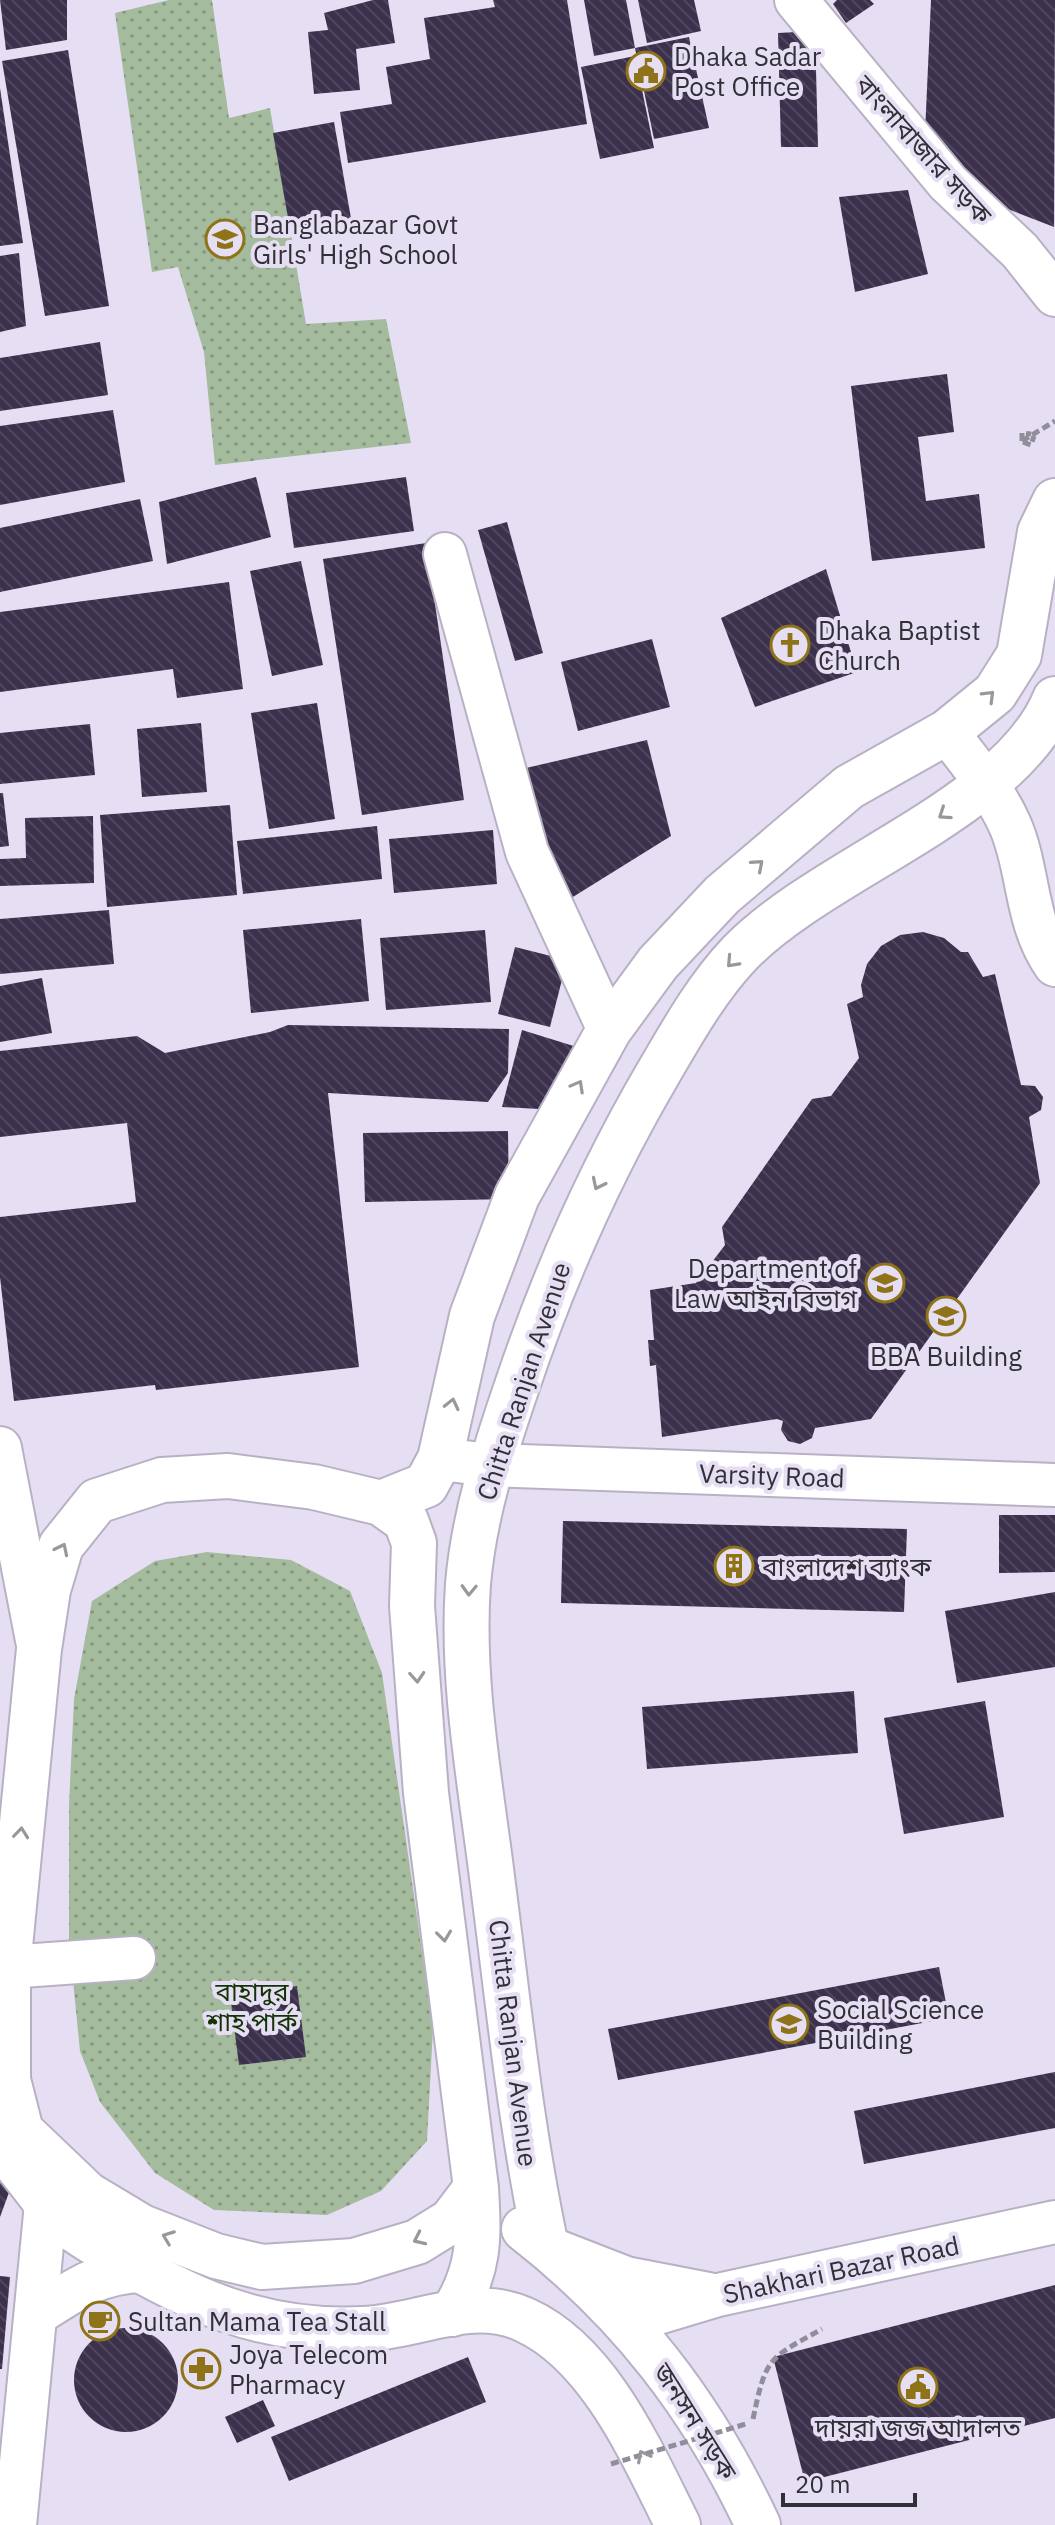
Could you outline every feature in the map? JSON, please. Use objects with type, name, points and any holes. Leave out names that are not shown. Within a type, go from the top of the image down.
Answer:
[{"type":"main road","points":[[381,1503],[426,1485],[440,1459],[472,1316],[517,1196],[609,1030],[658,963],[722,895],[849,787],[947,732],[995,693],[1019,655],[1029,613],[1040,532],[1055,501]]},
{"type":"main road","name":"Chitta Ranjan Avenue","points":[[546,2246],[529,2167],[472,1702],[468,1587],[473,1544],[490,1465],[563,1255],[621,1136],[721,974],[771,925],[804,899],[932,822],[985,782],[1027,747],[1055,699]]},
{"type":"main road","points":[[452,2314],[468,2289],[479,2236],[476,2188],[426,1793],[412,1606],[414,1543],[406,1521],[381,1503],[314,1487],[228,1476],[162,1480],[97,1501],[61,1546],[48,1590],[8,1884],[10,2138],[46,2204],[91,2241],[140,2271],[188,2295],[254,2320],[310,2330],[368,2329],[452,2314],[480,2308],[525,2320],[564,2347],[598,2381],[638,2446],[678,2525]]},
{"type":"main road","points":[[414,1543],[473,1544]]},
{"type":"main road","points":[[10,2138],[87,2194],[142,2227],[216,2256],[262,2267],[354,2261],[417,2242],[451,2221],[476,2188]]},
{"type":"main road","points":[[476,2188],[546,2246],[628,2322],[564,2347]]},
{"type":"main road","name":"জনসন সড়ক","points":[[628,2322],[678,2386],[758,2525]]},
{"type":"street","name":"বাংলাবাজার সড়ক","points":[[796,0],[948,183],[1020,251],[1055,295]]},
{"type":"street","points":[[445,554],[527,852],[609,1030]]},
{"type":"street","points":[[947,732],[985,782],[1010,826],[1028,906],[1045,950],[1055,965]]},
{"type":"street","points":[[0,1448],[39,1649]]},
{"type":"street","name":"Varsity Road","points":[[440,1459],[490,1465],[1055,1485]]},
{"type":"street","points":[[8,1967],[134,1958]]},
{"type":"street","points":[[15,2525],[46,2204]]},
{"type":"street","name":"Shakhari Bazar Road","points":[[628,2322],[718,2295],[1055,2222]]},
{"type":"street","points":[[546,2246],[626,2278],[718,2295]]},
{"type":"street","points":[[37,2314],[99,2277],[112,2272],[140,2271]]},
{"type":"path","points":[[1033,435],[1022,433],[1022,441],[1055,421]]},
{"type":"path","points":[[611,2464],[749,2423],[773,2357],[822,2329]]},
{"type":"green space","points":[[169,0],[212,0],[229,118],[270,108],[306,324],[386,319],[411,443],[215,465],[204,352],[178,267],[152,272],[115,13]]},
{"type":"green space","name":"বাহাদুর শাহ পার্ক","points":[[207,1552],[291,1560],[350,1591],[382,1673],[433,2028],[427,2141],[381,2191],[327,2215],[214,2210],[155,2173],[100,2102],[80,2051],[69,1940],[69,1805],[74,1699],[92,1601],[155,1561]]},
{"type":"building","points":[[0,0],[67,0],[67,40],[6,50]]},
{"type":"building","points":[[373,0],[388,0],[395,43],[356,49],[360,90],[314,94],[308,32],[328,30],[324,13]]},
{"type":"building","points":[[493,0],[567,0],[587,124],[348,163],[340,112],[392,104],[386,67],[430,59],[424,18],[495,7]]},
{"type":"building","points":[[584,0],[626,0],[635,48],[594,56]]},
{"type":"building","points":[[638,0],[694,0],[701,31],[647,43]]},
{"type":"building","points":[[837,0],[870,0],[874,4],[846,23],[833,4]]},
{"type":"building","points":[[931,0],[1055,0],[1054,227],[990,202],[925,133]]},
{"type":"building","points":[[815,31],[818,147],[781,147],[778,33]]},
{"type":"building","points":[[689,37],[709,128],[654,139],[635,48]]},
{"type":"building","points":[[68,50],[109,306],[45,316],[2,61]]},
{"type":"building","points":[[635,56],[654,148],[600,159],[581,67]]},
{"type":"building","points":[[0,88],[23,243],[0,246]]},
{"type":"building","points":[[334,122],[352,224],[291,235],[273,133]]},
{"type":"building","points":[[908,190],[928,274],[855,292],[839,197]]},
{"type":"building","points":[[19,253],[26,326],[0,332],[0,256]]},
{"type":"building","points":[[100,342],[108,395],[0,411],[0,358]]},
{"type":"building","points":[[947,374],[954,432],[918,437],[926,501],[979,494],[985,548],[872,561],[851,386]]},
{"type":"building","points":[[113,410],[125,482],[0,505],[0,426]]},
{"type":"building","points":[[256,477],[271,537],[167,564],[159,502]]},
{"type":"building","points":[[406,477],[414,531],[294,548],[286,493]]},
{"type":"building","points":[[140,499],[153,561],[0,592],[0,528]]},
{"type":"building","points":[[507,522],[543,653],[515,661],[478,530]]},
{"type":"building","points":[[426,543],[464,800],[362,815],[323,559]]},
{"type":"building","points":[[301,561],[323,665],[272,676],[250,571]]},
{"type":"building","name":"Dhaka Baptist Church","points":[[826,569],[857,672],[755,707],[721,618]]},
{"type":"building","points":[[229,582],[243,689],[177,698],[173,669],[0,692],[0,612]]},
{"type":"building","points":[[652,639],[670,707],[578,731],[561,662]]},
{"type":"building","points":[[317,703],[335,819],[269,829],[251,713]]},
{"type":"building","points":[[201,723],[207,792],[142,797],[137,729]]},
{"type":"building","points":[[90,724],[95,775],[0,784],[0,733]]},
{"type":"building","points":[[647,740],[671,836],[560,905],[526,768]]},
{"type":"building","points":[[0,793],[3,793],[9,846],[0,847]]},
{"type":"building","points":[[230,805],[237,895],[107,907],[100,815]]},
{"type":"building","points":[[93,816],[94,883],[0,886],[0,859],[26,858],[25,818]]},
{"type":"building","points":[[377,826],[382,879],[243,894],[237,841]]},
{"type":"building","points":[[493,830],[497,884],[394,893],[389,839]]},
{"type":"building","points":[[109,910],[114,964],[0,974],[0,919]]},
{"type":"building","points":[[361,919],[369,1001],[251,1013],[243,930]]},
{"type":"building","points":[[485,930],[491,1002],[386,1010],[380,938]]},
{"type":"building","points":[[923,932],[944,938],[961,952],[968,952],[983,977],[995,974],[1021,1085],[1035,1086],[1043,1097],[1041,1110],[1029,1117],[1040,1183],[871,1419],[815,1428],[812,1438],[800,1444],[788,1441],[781,1430],[783,1421],[777,1419],[662,1437],[656,1365],[650,1366],[648,1340],[654,1340],[650,1290],[696,1283],[725,1245],[722,1227],[812,1099],[831,1096],[859,1058],[847,1004],[863,997],[861,985],[867,964],[881,946],[900,935]]},
{"type":"building","points":[[515,947],[567,960],[550,1027],[498,1014]]},
{"type":"building","points":[[42,978],[52,1033],[0,1042],[0,986]]},
{"type":"building","points":[[288,1025],[509,1029],[508,1073],[488,1102],[328,1093],[359,1367],[156,1390],[155,1385],[14,1401],[0,1277],[0,1217],[136,1202],[127,1123],[0,1137],[0,1051],[137,1036],[165,1053],[270,1032]]},
{"type":"building","points":[[522,1030],[580,1048],[556,1110],[502,1107]]},
{"type":"building","points":[[508,1131],[509,1199],[365,1202],[363,1133]]},
{"type":"building","points":[[999,1515],[1055,1515],[1055,1572],[999,1573]]},
{"type":"building","name":"বাংলাদেশ ব্যাংক","points":[[563,1521],[907,1529],[904,1612],[561,1603]]},
{"type":"building","points":[[1055,1592],[1055,1667],[957,1683],[945,1611]]},
{"type":"building","points":[[854,1691],[858,1753],[647,1769],[642,1707]]},
{"type":"building","points":[[985,1701],[1004,1817],[904,1834],[884,1718]]},
{"type":"building","points":[[939,1967],[949,2018],[618,2080],[608,2029]]},
{"type":"building","points":[[297,1986],[306,2057],[239,2065],[230,1995]]},
{"type":"building","points":[[1055,2072],[1055,2128],[864,2164],[854,2111]]},
{"type":"building","points":[[0,2183],[11,2187],[0,2217]]},
{"type":"building","points":[[0,2276],[10,2277],[2,2369],[0,2369]]},
{"type":"building","name":"দায়রা জজ আদালত","points":[[1055,2285],[1055,2418],[805,2482],[773,2357]]},
{"type":"building","points":[[126,2328],[146,2332],[163,2343],[174,2360],[178,2380],[174,2400],[163,2417],[146,2428],[126,2432],[106,2428],[89,2417],[78,2400],[74,2380],[78,2360],[89,2343],[106,2332]]},
{"type":"building","points":[[468,2357],[486,2402],[289,2481],[271,2437]]},
{"type":"building","points":[[263,2400],[275,2426],[237,2443],[225,2417]]},
{"type":"place","name":"Dhaka Sadar Post Office","points":[[646,71]]},
{"type":"place","name":"Banglabazar Govt Girls' High School","points":[[225,239]]},
{"type":"place","name":"Dhaka Baptist Church","points":[[790,645]]},
{"type":"place","name":"Department of Law আইন বিভাগ","points":[[885,1283]]},
{"type":"place","name":"BBA Building","points":[[946,1316]]},
{"type":"place","name":"বাংলাদেশ ব্যাংক","points":[[734,1566]]},
{"type":"place","name":"Social Science Building","points":[[789,2024]]},
{"type":"place","name":"Sultan Mama Tea Stall","points":[[100,2321]]},
{"type":"place","name":"Joya Telecom Pharmacy","points":[[201,2369]]},
{"type":"place","name":"দায়রা জজ আদালত","points":[[918,2387]]}]
